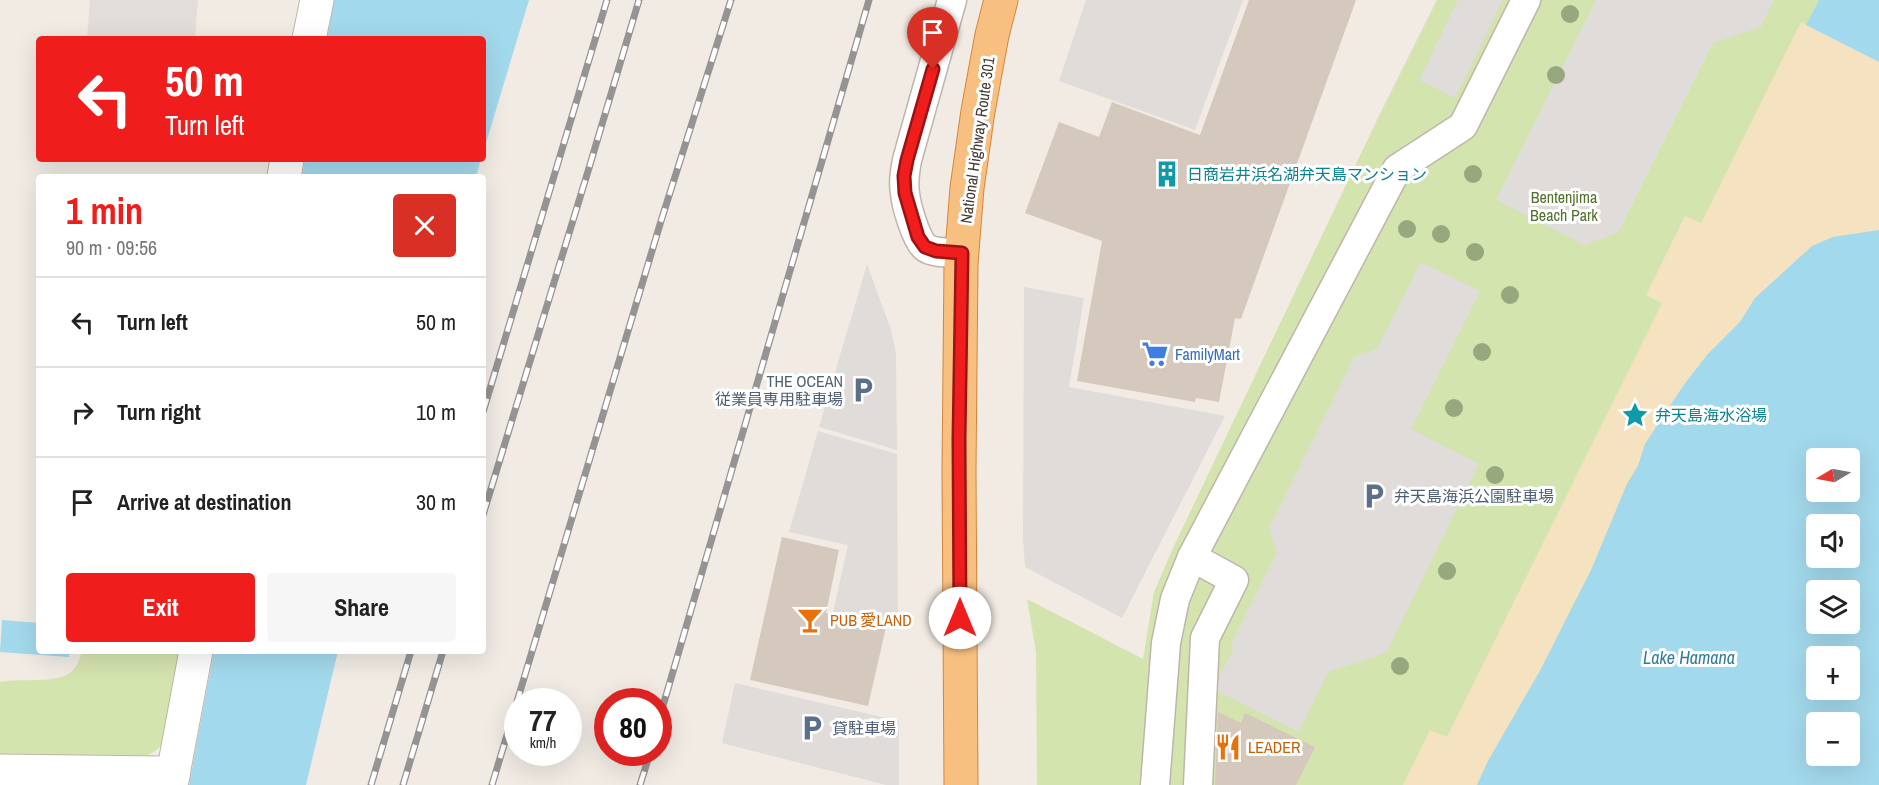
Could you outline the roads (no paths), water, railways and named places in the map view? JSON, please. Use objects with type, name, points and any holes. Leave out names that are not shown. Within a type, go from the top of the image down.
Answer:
[{"type":"highway","name":"National Highway Route 301","points":[[961,785],[959,439],[962,253],[967,188],[978,111],[1001,0]]},
{"type":"street","points":[[310,36],[317,0]]},
{"type":"street","points":[[0,771],[159,773],[172,781],[195,654]]},
{"type":"lane","points":[[952,0],[904,176],[905,193],[918,237],[925,247],[936,251],[962,253]]},
{"type":"lane","points":[[1155,785],[1166,643],[1174,598],[1192,557],[1397,169],[1463,126],[1526,0]]},
{"type":"lane","points":[[1192,557],[1234,580],[1205,638],[1198,785]]},
{"type":"water","points":[[334,0],[529,0],[486,143],[486,36],[328,36]]},
{"type":"water","points":[[1819,0],[1879,0],[1879,62],[1806,25]]},
{"type":"water","points":[[304,162],[480,162],[477,174],[302,174]]},
{"type":"water","name":"Lake Hamana","points":[[1879,230],[1879,785],[1477,785],[1488,761],[1541,669],[1592,568],[1627,484],[1638,466],[1645,444],[1683,386],[1707,355],[1740,322],[1755,298],[1812,246],[1833,237]]},
{"type":"water","points":[[2,620],[36,623],[36,654],[69,654],[69,657],[0,652]]},
{"type":"water","points":[[213,654],[337,654],[306,785],[189,785]]},
{"type":"railway","points":[[486,402],[607,0]]},
{"type":"railway","points":[[486,505],[639,0]]},
{"type":"railway","points":[[492,785],[661,221],[731,0]]},
{"type":"railway","points":[[668,688],[869,0]]},
{"type":"railway","points":[[371,785],[410,654]]},
{"type":"railway","points":[[403,785],[442,654]]},
{"type":"railway","points":[[640,785],[646,766]]},
{"type":"place","name":"日商岩井浜名湖弁天島マンション","points":[[1167,174]]},
{"type":"place","name":"FamilyMart","points":[[1155,354]]},
{"type":"place","name":"THE OCEAN 従業員専用駐車場","points":[[863,390]]},
{"type":"place","name":"弁天島海水浴場","points":[[1635,415]]},
{"type":"place","name":"弁天島海浜公園駐車場","points":[[1374,496]]},
{"type":"place","name":"PUB 愛LAND","points":[[810,620]]},
{"type":"place","name":"貸駐車場","points":[[812,728]]},
{"type":"place","name":"LEADER","points":[[1228,747]]},
{"type":"park label","name":"Bentenjima Beach Park","points":[[1564,206]]}]
